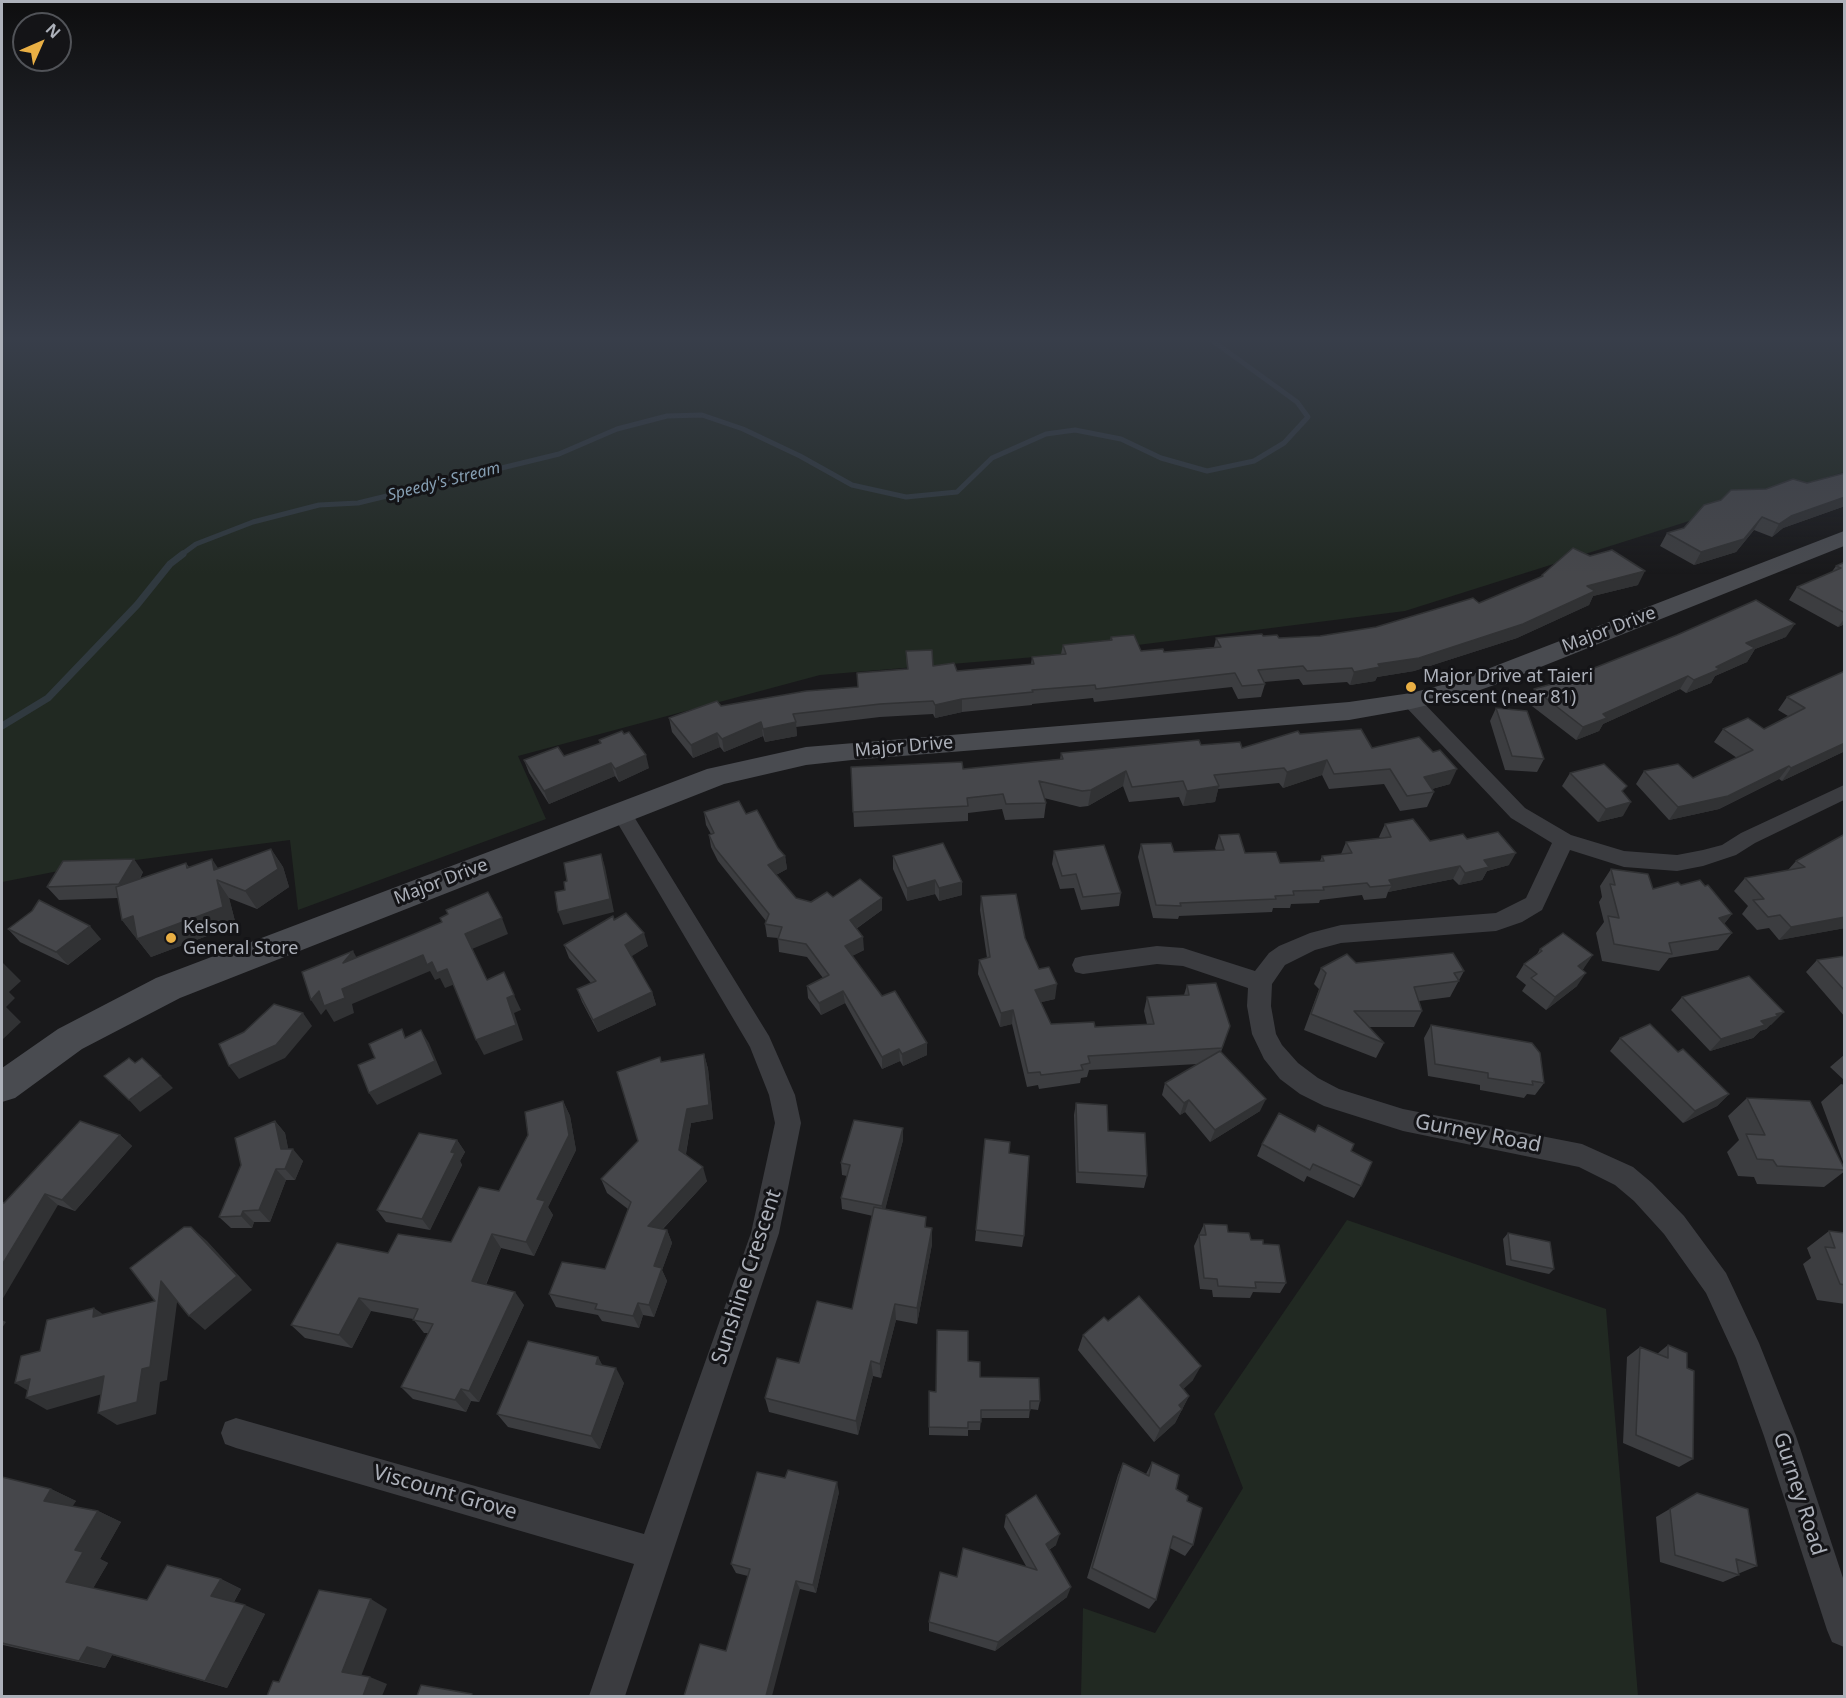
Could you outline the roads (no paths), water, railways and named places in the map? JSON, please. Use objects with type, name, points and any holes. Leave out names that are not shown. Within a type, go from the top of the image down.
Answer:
[{"type":"street","name":"Major Drive","points":[[2,1087],[70,1039],[148,997],[717,776],[806,756],[1349,711],[1411,701],[1449,692],[1498,674],[1845,538]]},
{"type":"street","points":[[1411,701],[1507,803],[1531,822],[1564,840],[1602,853],[1640,861],[1677,862],[1703,858],[1729,850],[1756,834],[1845,792]]},
{"type":"street","name":"Sunshine Crescent","points":[[607,1696],[765,1233],[788,1123],[782,1095],[760,1043],[621,812]]},
{"type":"street","points":[[1083,964],[1156,955],[1184,957],[1260,982],[1277,959],[1287,952],[1310,942],[1341,934],[1496,922],[1514,916],[1534,904],[1564,840]]},
{"type":"street","name":"Gurney Road","points":[[1260,982],[1259,1005],[1264,1034],[1273,1052],[1288,1071],[1309,1086],[1366,1110],[1565,1152],[1598,1162],[1637,1186],[1674,1225],[1716,1282],[1749,1353],[1780,1436],[1845,1630]]},
{"type":"street","name":"Viscount Grove","points":[[236,1433],[654,1553]]},
{"type":"waterway","name":"Speedy's Stream","points":[[181,555],[196,544],[253,522],[319,505],[358,503],[559,454],[617,429],[667,416],[694,415]]},
{"type":"waterway","name":"Speedy's Stream","points":[[703,415],[743,429],[800,456],[852,485],[906,497],[957,492],[992,458],[1046,434],[1075,430],[1121,439],[1161,458],[1207,471],[1254,461],[1284,443],[1308,417],[1307,415]]},
{"type":"waterway","name":"Speedy's Stream","points":[[2,726],[48,698],[137,605],[170,564],[183,554]]},
{"type":"place","name":"Major Drive at Taieri Crescent (near 81)","points":[[1411,687]]},
{"type":"place","name":"Kelson General Store","points":[[171,938]]}]
